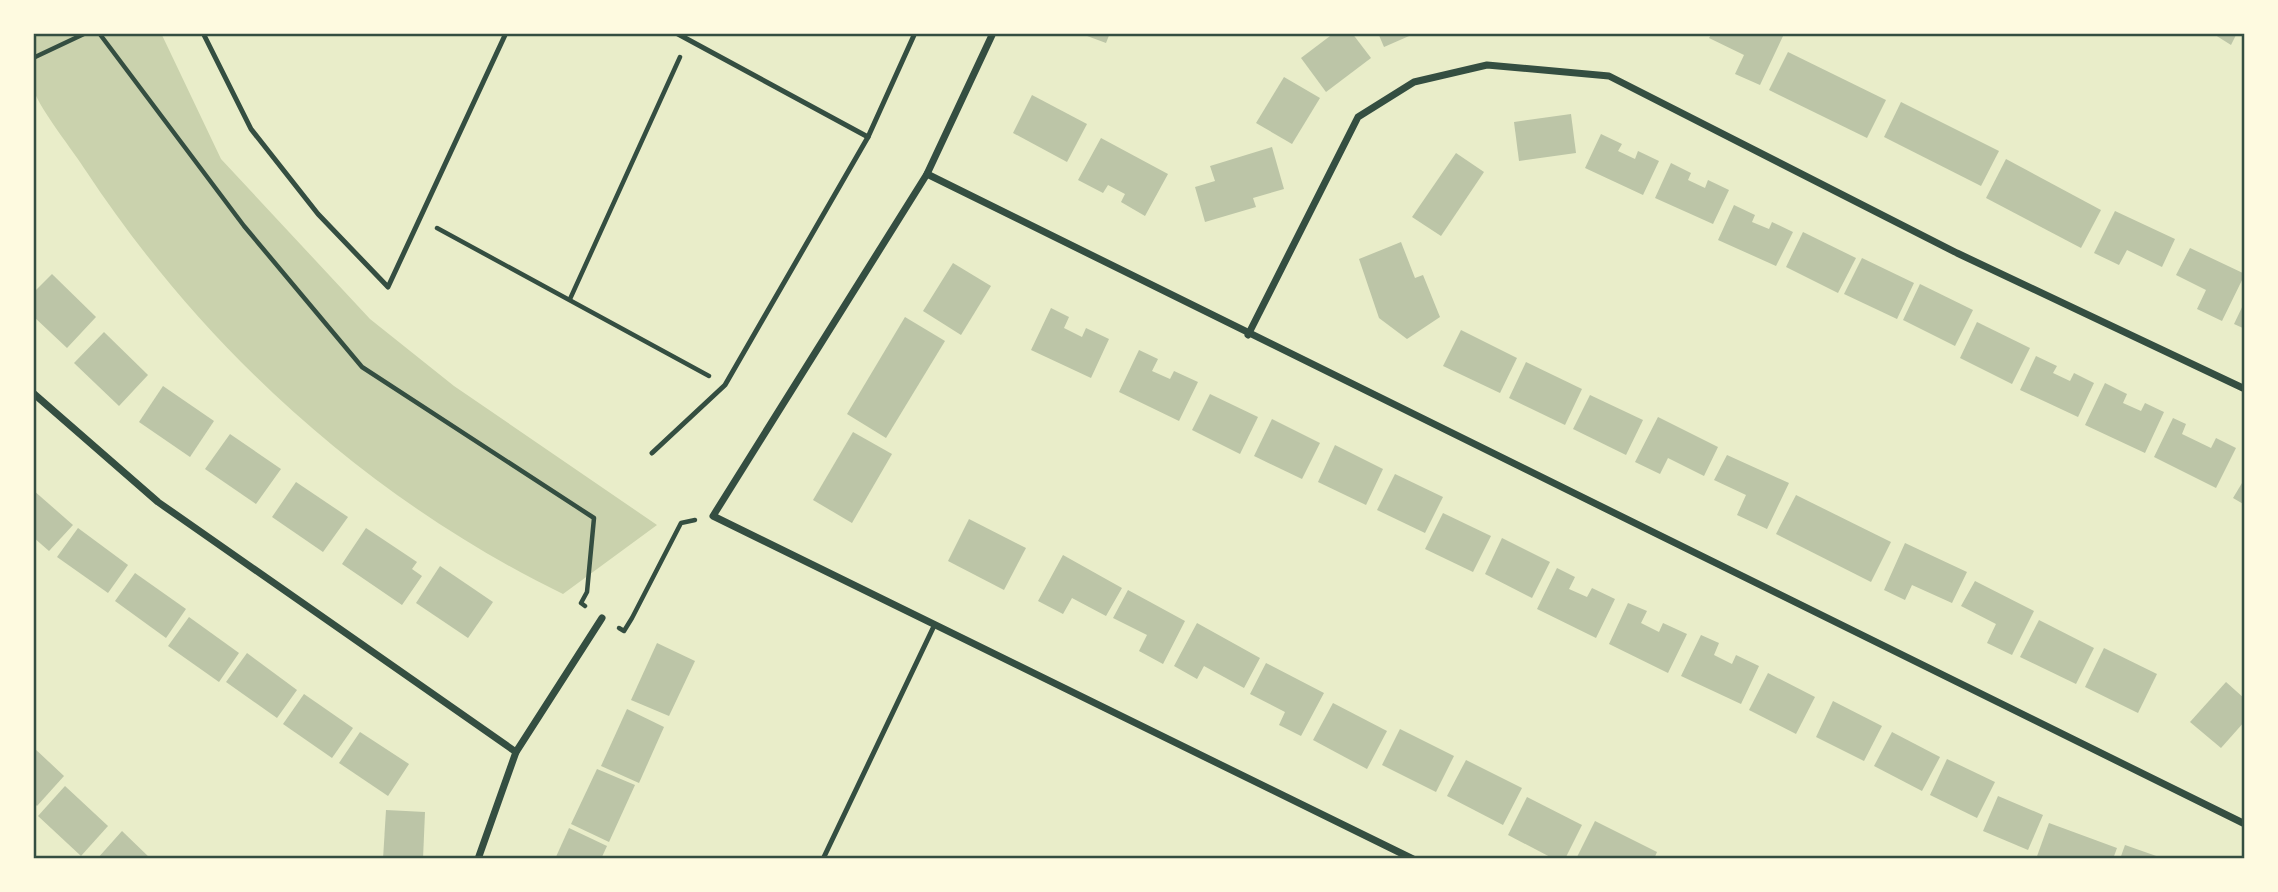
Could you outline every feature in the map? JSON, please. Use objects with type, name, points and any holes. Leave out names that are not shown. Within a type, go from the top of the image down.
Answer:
[{"type":"street","points":[[993,33],[927,174],[713,516],[1413,859]]},
{"type":"street","points":[[1248,335],[1358,117],[1414,82],[1487,65],[1609,76],[1957,253],[2245,389]]},
{"type":"street","points":[[927,174],[1248,335],[2245,824]]},
{"type":"street","points":[[33,393],[158,502],[516,752]]},
{"type":"street","points":[[478,859],[516,752],[603,618]]},
{"type":"lane","points":[[203,33],[251,129],[318,214],[388,287],[506,33]]},
{"type":"lane","points":[[676,33],[868,137]]},
{"type":"lane","points":[[652,453],[725,385],[868,137],[915,33]]},
{"type":"lane","points":[[823,859],[934,625]]},
{"type":"path","points":[[33,58],[86,33]]},
{"type":"path","points":[[99,33],[244,226],[362,367],[594,518],[587,592]]},
{"type":"path","points":[[570,299],[687,40]]},
{"type":"path","points":[[420,219],[725,385]]},
{"type":"path","points":[[624,631],[681,523]]},
{"type":"green space","points":[[33,33],[161,33],[221,159],[370,319],[454,386],[657,525],[563,594],[492,556],[424,513],[358,466],[296,414],[238,359],[183,299],[132,237],[37,99],[31,78]]},
{"type":"building","points":[[1079,33],[1110,33],[1106,43]]},
{"type":"building","points":[[1334,33],[1352,33],[1371,58],[1326,92],[1301,58]]},
{"type":"building","points":[[1378,33],[1416,33],[1384,47]]},
{"type":"building","points":[[1712,33],[1776,33],[1783,36],[1760,85],[1735,74],[1744,55],[1709,38]]},
{"type":"building","points":[[2212,33],[2237,33],[2231,45]]},
{"type":"building","points":[[1788,52],[1886,100],[1867,138],[1769,90]]},
{"type":"building","points":[[1284,77],[1320,98],[1292,144],[1256,123]]},
{"type":"building","points":[[1032,95],[1087,124],[1067,162],[1013,133]]},
{"type":"building","points":[[1901,102],[1999,151],[1981,186],[1884,137]]},
{"type":"building","points":[[1571,114],[1576,153],[1519,161],[1514,122]]},
{"type":"building","points":[[1601,134],[1622,144],[1618,151],[1635,159],[1638,151],[1659,161],[1643,195],[1585,168]]},
{"type":"building","points":[[1101,138],[1168,174],[1145,216],[1121,202],[1125,194],[1108,185],[1103,193],[1078,180]]},
{"type":"building","points":[[1272,147],[1284,189],[1253,198],[1256,207],[1205,222],[1195,187],[1215,181],[1210,166]]},
{"type":"building","points":[[1456,153],[1484,172],[1441,236],[1412,217]]},
{"type":"building","points":[[2006,159],[2101,210],[2081,248],[1986,198]]},
{"type":"building","points":[[1671,163],[1691,173],[1688,180],[1705,188],[1708,180],[1729,190],[1713,224],[1655,198]]},
{"type":"building","points":[[1734,205],[1755,215],[1752,222],[1769,229],[1772,222],[1793,232],[1776,266],[1718,240]]},
{"type":"building","points":[[2115,211],[2175,239],[2162,267],[2127,250],[2119,265],[2094,253]]},
{"type":"building","points":[[1803,232],[1856,258],[1838,293],[1786,267]]},
{"type":"building","points":[[1401,242],[1415,278],[1423,275],[1440,317],[1407,339],[1379,318],[1359,259]]},
{"type":"building","points":[[2190,248],[2245,274],[2222,321],[2197,309],[2206,290],[2176,275]]},
{"type":"building","points":[[1862,258],[1914,283],[1897,319],[1844,294]]},
{"type":"building","points":[[953,263],[991,286],[961,335],[923,311]]},
{"type":"building","points":[[52,274],[96,317],[67,348],[33,316],[33,293]]},
{"type":"building","points":[[1920,284],[1973,310],[1955,346],[1903,320]]},
{"type":"building","points":[[2245,301],[2245,329],[2234,324]]},
{"type":"building","points":[[1051,308],[1069,317],[1064,328],[1082,337],[1086,328],[1109,339],[1091,378],[1031,350]]},
{"type":"building","points":[[905,317],[945,341],[886,438],[847,414]]},
{"type":"building","points":[[1977,322],[2030,348],[2012,384],[1960,358]]},
{"type":"building","points":[[1461,330],[1517,358],[1500,393],[1443,366]]},
{"type":"building","points":[[104,332],[148,375],[119,406],[74,363]]},
{"type":"building","points":[[1139,350],[1158,359],[1152,371],[1170,379],[1174,371],[1198,382],[1179,421],[1119,392]]},
{"type":"building","points":[[2036,356],[2057,366],[2053,373],[2070,381],[2074,373],[2094,383],[2078,417],[2020,390]]},
{"type":"building","points":[[1526,362],[1582,389],[1565,425],[1509,398]]},
{"type":"building","points":[[2105,383],[2127,394],[2123,403],[2141,411],[2145,403],[2164,412],[2145,453],[2085,425]]},
{"type":"building","points":[[163,386],[214,421],[190,457],[139,422]]},
{"type":"building","points":[[1210,394],[1258,417],[1240,454],[1192,430]]},
{"type":"building","points":[[1590,395],[1643,420],[1626,455],[1573,429]]},
{"type":"building","points":[[1658,417],[1718,447],[1704,476],[1668,458],[1660,474],[1635,462]]},
{"type":"building","points":[[2173,418],[2186,424],[2182,434],[2211,448],[2216,438],[2236,448],[2216,488],[2154,457]]},
{"type":"building","points":[[1272,419],[1320,443],[1302,479],[1254,456]]},
{"type":"building","points":[[853,432],[892,454],[852,523],[813,500]]},
{"type":"building","points":[[230,434],[281,469],[256,504],[205,469]]},
{"type":"building","points":[[1335,445],[1383,469],[1366,505],[1318,482]]},
{"type":"building","points":[[1727,455],[1789,483],[1767,529],[1737,515],[1746,495],[1714,480]]},
{"type":"building","points":[[1395,474],[1443,497],[1425,533],[1377,510]]},
{"type":"building","points":[[2245,478],[2245,505],[2233,498]]},
{"type":"building","points":[[296,482],[348,517],[323,552],[272,517]]},
{"type":"building","points":[[33,490],[73,525],[49,551],[33,537]]},
{"type":"building","points":[[1796,495],[1891,542],[1871,582],[1776,534]]},
{"type":"building","points":[[1443,513],[1491,536],[1473,572],[1425,549]]},
{"type":"building","points":[[969,519],[1026,548],[1004,590],[948,561]]},
{"type":"building","points":[[78,528],[128,565],[108,593],[57,557]]},
{"type":"building","points":[[366,528],[417,562],[412,569],[422,576],[402,605],[342,564]]},
{"type":"building","points":[[1502,538],[1550,562],[1532,598],[1485,574]]},
{"type":"building","points":[[1905,543],[1967,572],[1952,603],[1912,585],[1905,600],[1884,590]]},
{"type":"building","points":[[1063,555],[1122,588],[1106,616],[1072,598],[1063,614],[1038,601]]},
{"type":"building","points":[[440,566],[493,602],[468,638],[416,603]]},
{"type":"building","points":[[1557,568],[1575,577],[1569,589],[1587,597],[1592,588],[1615,599],[1596,638],[1537,609]]},
{"type":"building","points":[[135,573],[186,609],[166,638],[115,601]]},
{"type":"building","points":[[1975,581],[2034,611],[2012,655],[1987,643],[1996,624],[1961,606]]},
{"type":"building","points":[[1128,590],[1185,621],[1163,664],[1139,651],[1147,635],[1113,618]]},
{"type":"building","points":[[1628,603],[1647,611],[1641,623],[1659,632],[1663,623],[1687,634],[1668,673],[1609,644]]},
{"type":"building","points":[[189,617],[239,653],[219,682],[168,646]]},
{"type":"building","points":[[2039,620],[2094,648],[2076,684],[2020,657]]},
{"type":"building","points":[[1197,623],[1260,658],[1244,688],[1204,666],[1197,679],[1174,666]]},
{"type":"building","points":[[1701,635],[1719,643],[1714,655],[1732,664],[1736,655],[1759,666],[1741,704],[1681,676]]},
{"type":"building","points":[[657,643],[695,661],[669,716],[631,700]]},
{"type":"building","points":[[2104,648],[2157,674],[2138,713],[2085,687]]},
{"type":"building","points":[[247,653],[297,690],[277,718],[226,682]]},
{"type":"building","points":[[1266,663],[1324,693],[1301,736],[1279,725],[1285,712],[1250,694]]},
{"type":"building","points":[[1768,673],[1815,697],[1796,734],[1749,710]]},
{"type":"building","points":[[2226,682],[2245,699],[2245,721],[2221,748],[2190,722]]},
{"type":"building","points":[[304,694],[353,728],[332,758],[283,724]]},
{"type":"building","points":[[1833,701],[1882,726],[1864,761],[1816,737]]},
{"type":"building","points":[[1333,703],[1387,731],[1367,769],[1313,740]]},
{"type":"building","points":[[627,709],[664,727],[639,783],[601,766]]},
{"type":"building","points":[[1400,729],[1454,756],[1436,792],[1382,765]]},
{"type":"building","points":[[360,732],[409,764],[388,796],[339,763]]},
{"type":"building","points":[[1892,732],[1940,757],[1922,791],[1874,766]]},
{"type":"building","points":[[33,747],[64,776],[37,806],[33,802]]},
{"type":"building","points":[[1947,759],[1995,782],[1977,818],[1930,795]]},
{"type":"building","points":[[1466,760],[1522,788],[1503,825],[1447,796]]},
{"type":"building","points":[[597,769],[635,785],[609,842],[571,824]]},
{"type":"building","points":[[65,786],[108,826],[81,856],[38,816]]},
{"type":"building","points":[[1998,796],[2043,815],[2028,850],[1983,831]]},
{"type":"building","points":[[1527,797],[1582,825],[1565,859],[1554,859],[1508,835]]},
{"type":"building","points":[[386,810],[425,812],[423,859],[383,859]]},
{"type":"building","points":[[1595,821],[1657,852],[1654,859],[1576,859]]},
{"type":"building","points":[[2049,823],[2117,848],[2113,859],[2036,859]]},
{"type":"building","points":[[569,828],[607,846],[601,859],[555,859]]},
{"type":"building","points":[[122,831],[151,859],[97,859]]},
{"type":"building","points":[[2125,845],[2162,858],[2162,859],[2120,859]]}]
